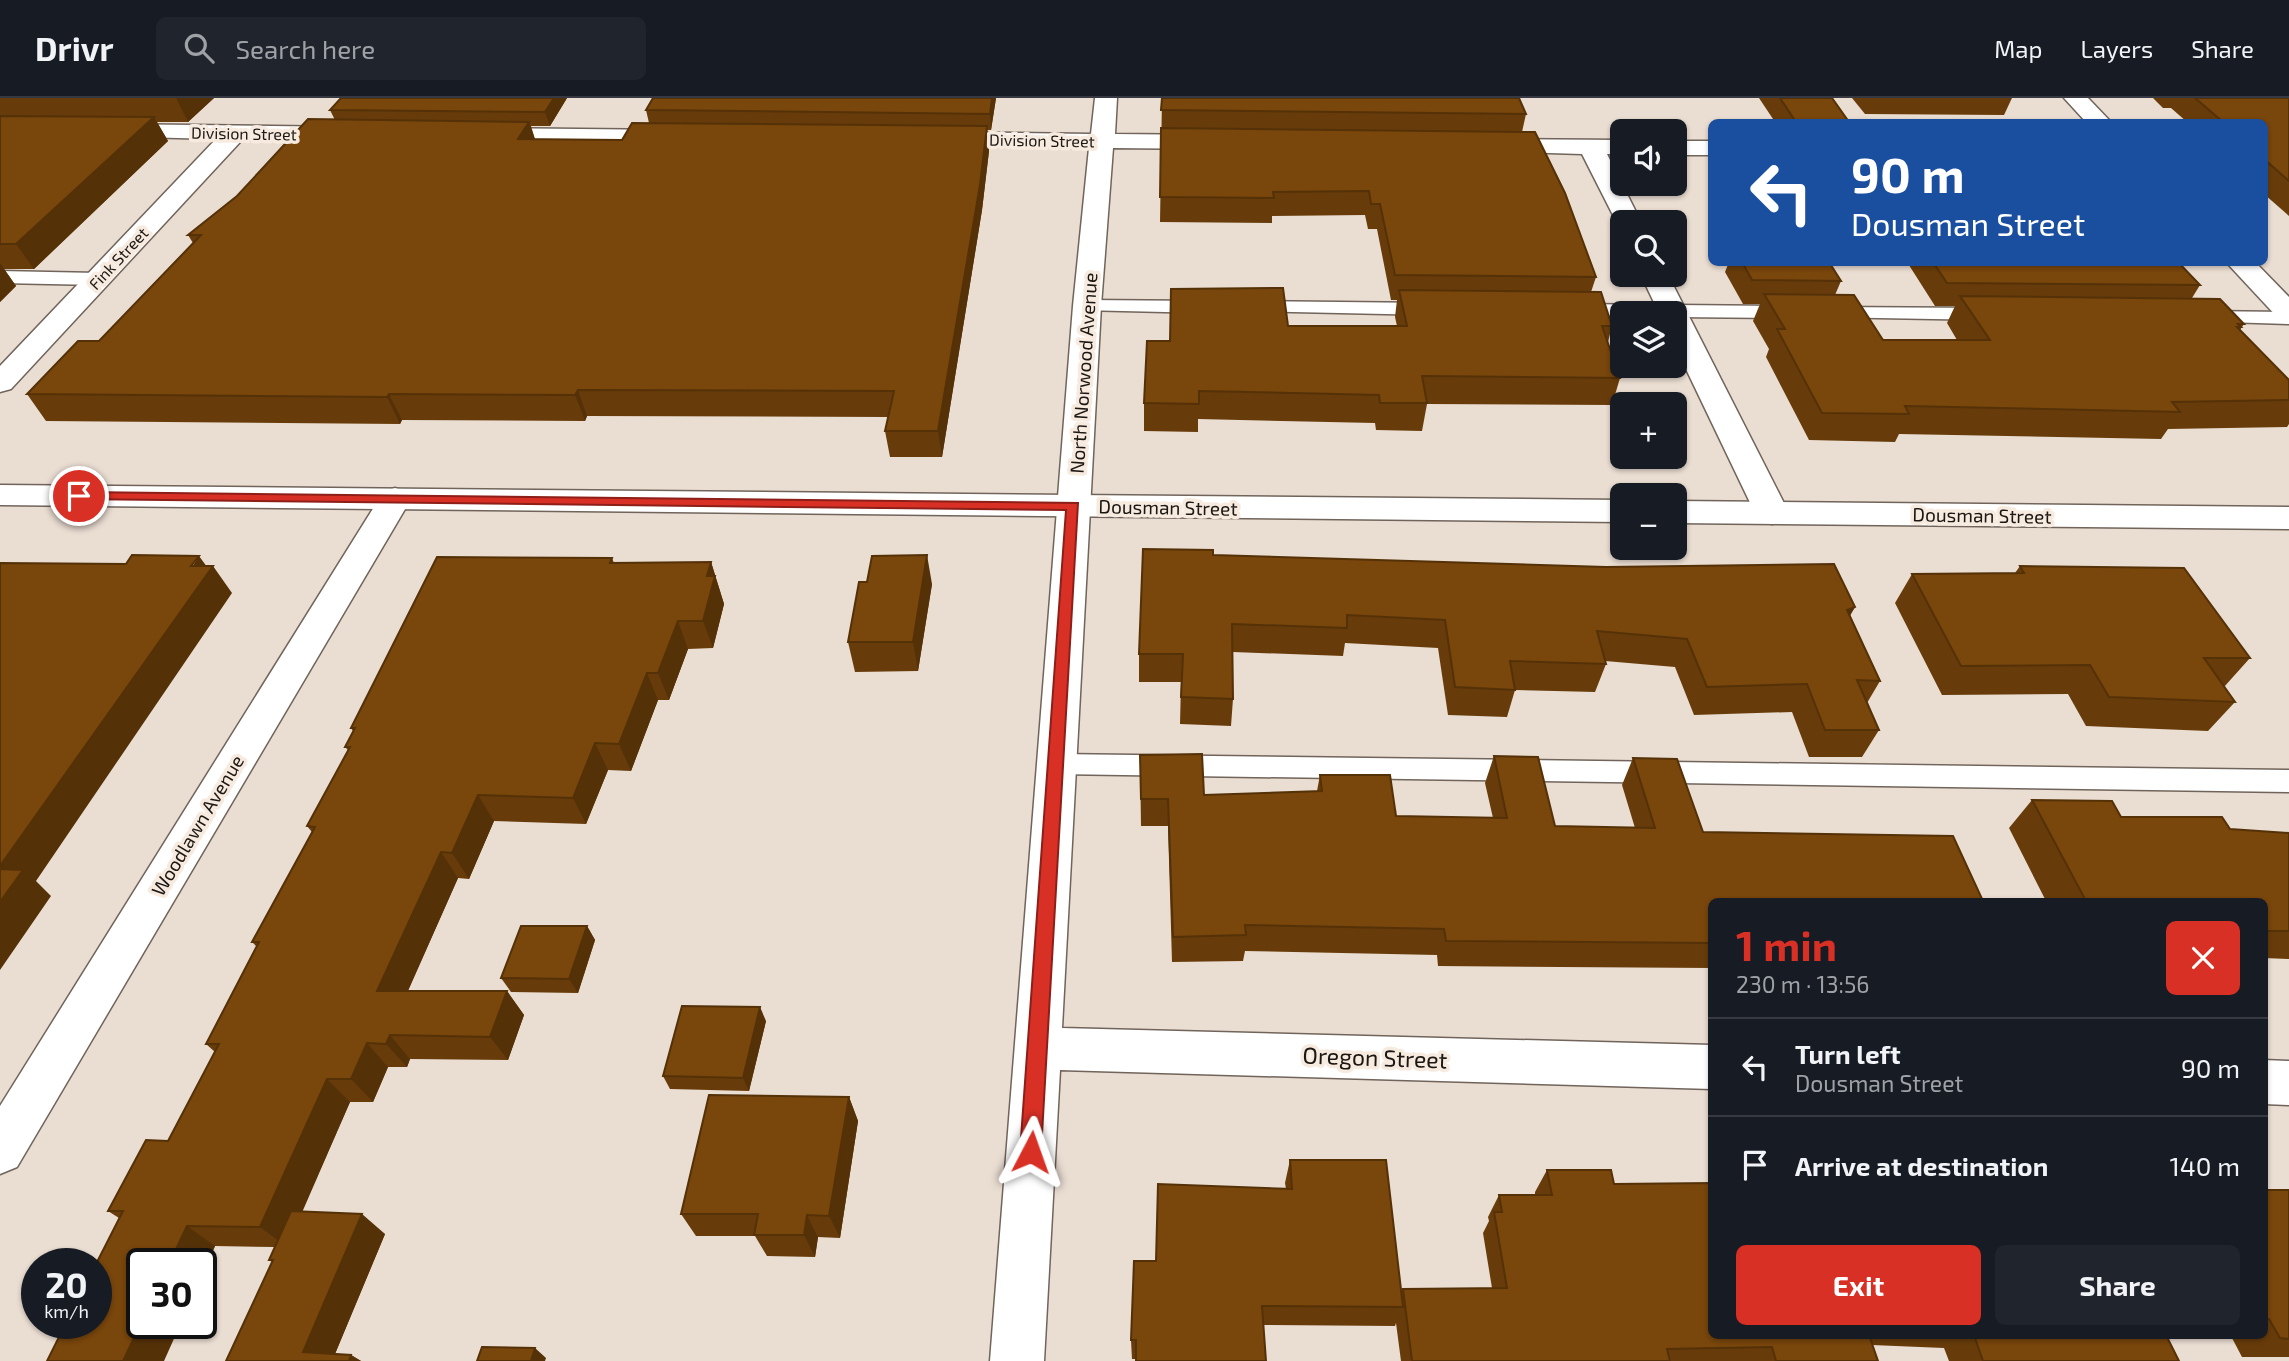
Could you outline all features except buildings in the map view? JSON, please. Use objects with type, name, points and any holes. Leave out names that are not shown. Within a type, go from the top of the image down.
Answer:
[{"type":"street","name":"North Norwood Avenue","points":[[1017,1361],[1087,306],[1106,98]]},
{"type":"street","points":[[2075,98],[2096,119]]},
{"type":"street","name":"Division Street","points":[[83,131],[375,134]]},
{"type":"street","name":"Fink Street","points":[[0,383],[235,133]]},
{"type":"street","points":[[459,135],[697,137]]},
{"type":"street","name":"Division Street","points":[[907,139],[1242,143]]},
{"type":"street","points":[[1465,145],[1610,147]]},
{"type":"street","points":[[1591,147],[1622,210]]},
{"type":"street","points":[[1687,148],[1708,148]]},
{"type":"street","points":[[2243,266],[2289,315]]},
{"type":"street","points":[[1687,342],[1772,513]]},
{"type":"street","name":"Dousman Street","points":[[0,495],[1610,511]]},
{"type":"street","name":"Woodlawn Avenue","points":[[0,1150],[395,499]]},
{"type":"street","name":"Dousman Street","points":[[1687,512],[2289,518]]},
{"type":"street","name":"Oregon Street","points":[[1038,1048],[1708,1067]]},
{"type":"street","points":[[2268,1082],[2289,1083]]},
{"type":"lane","points":[[0,277],[98,279]]},
{"type":"lane","points":[[1087,306],[1449,309]]},
{"type":"lane","points":[[1546,310],[1610,312]]},
{"type":"lane","points":[[1687,314],[2001,315]]},
{"type":"lane","points":[[2179,317],[2289,315]]},
{"type":"lane","points":[[1056,764],[2289,781]]},
{"type":"route","points":[[79,496],[1073,506],[1031,1152]]}]
